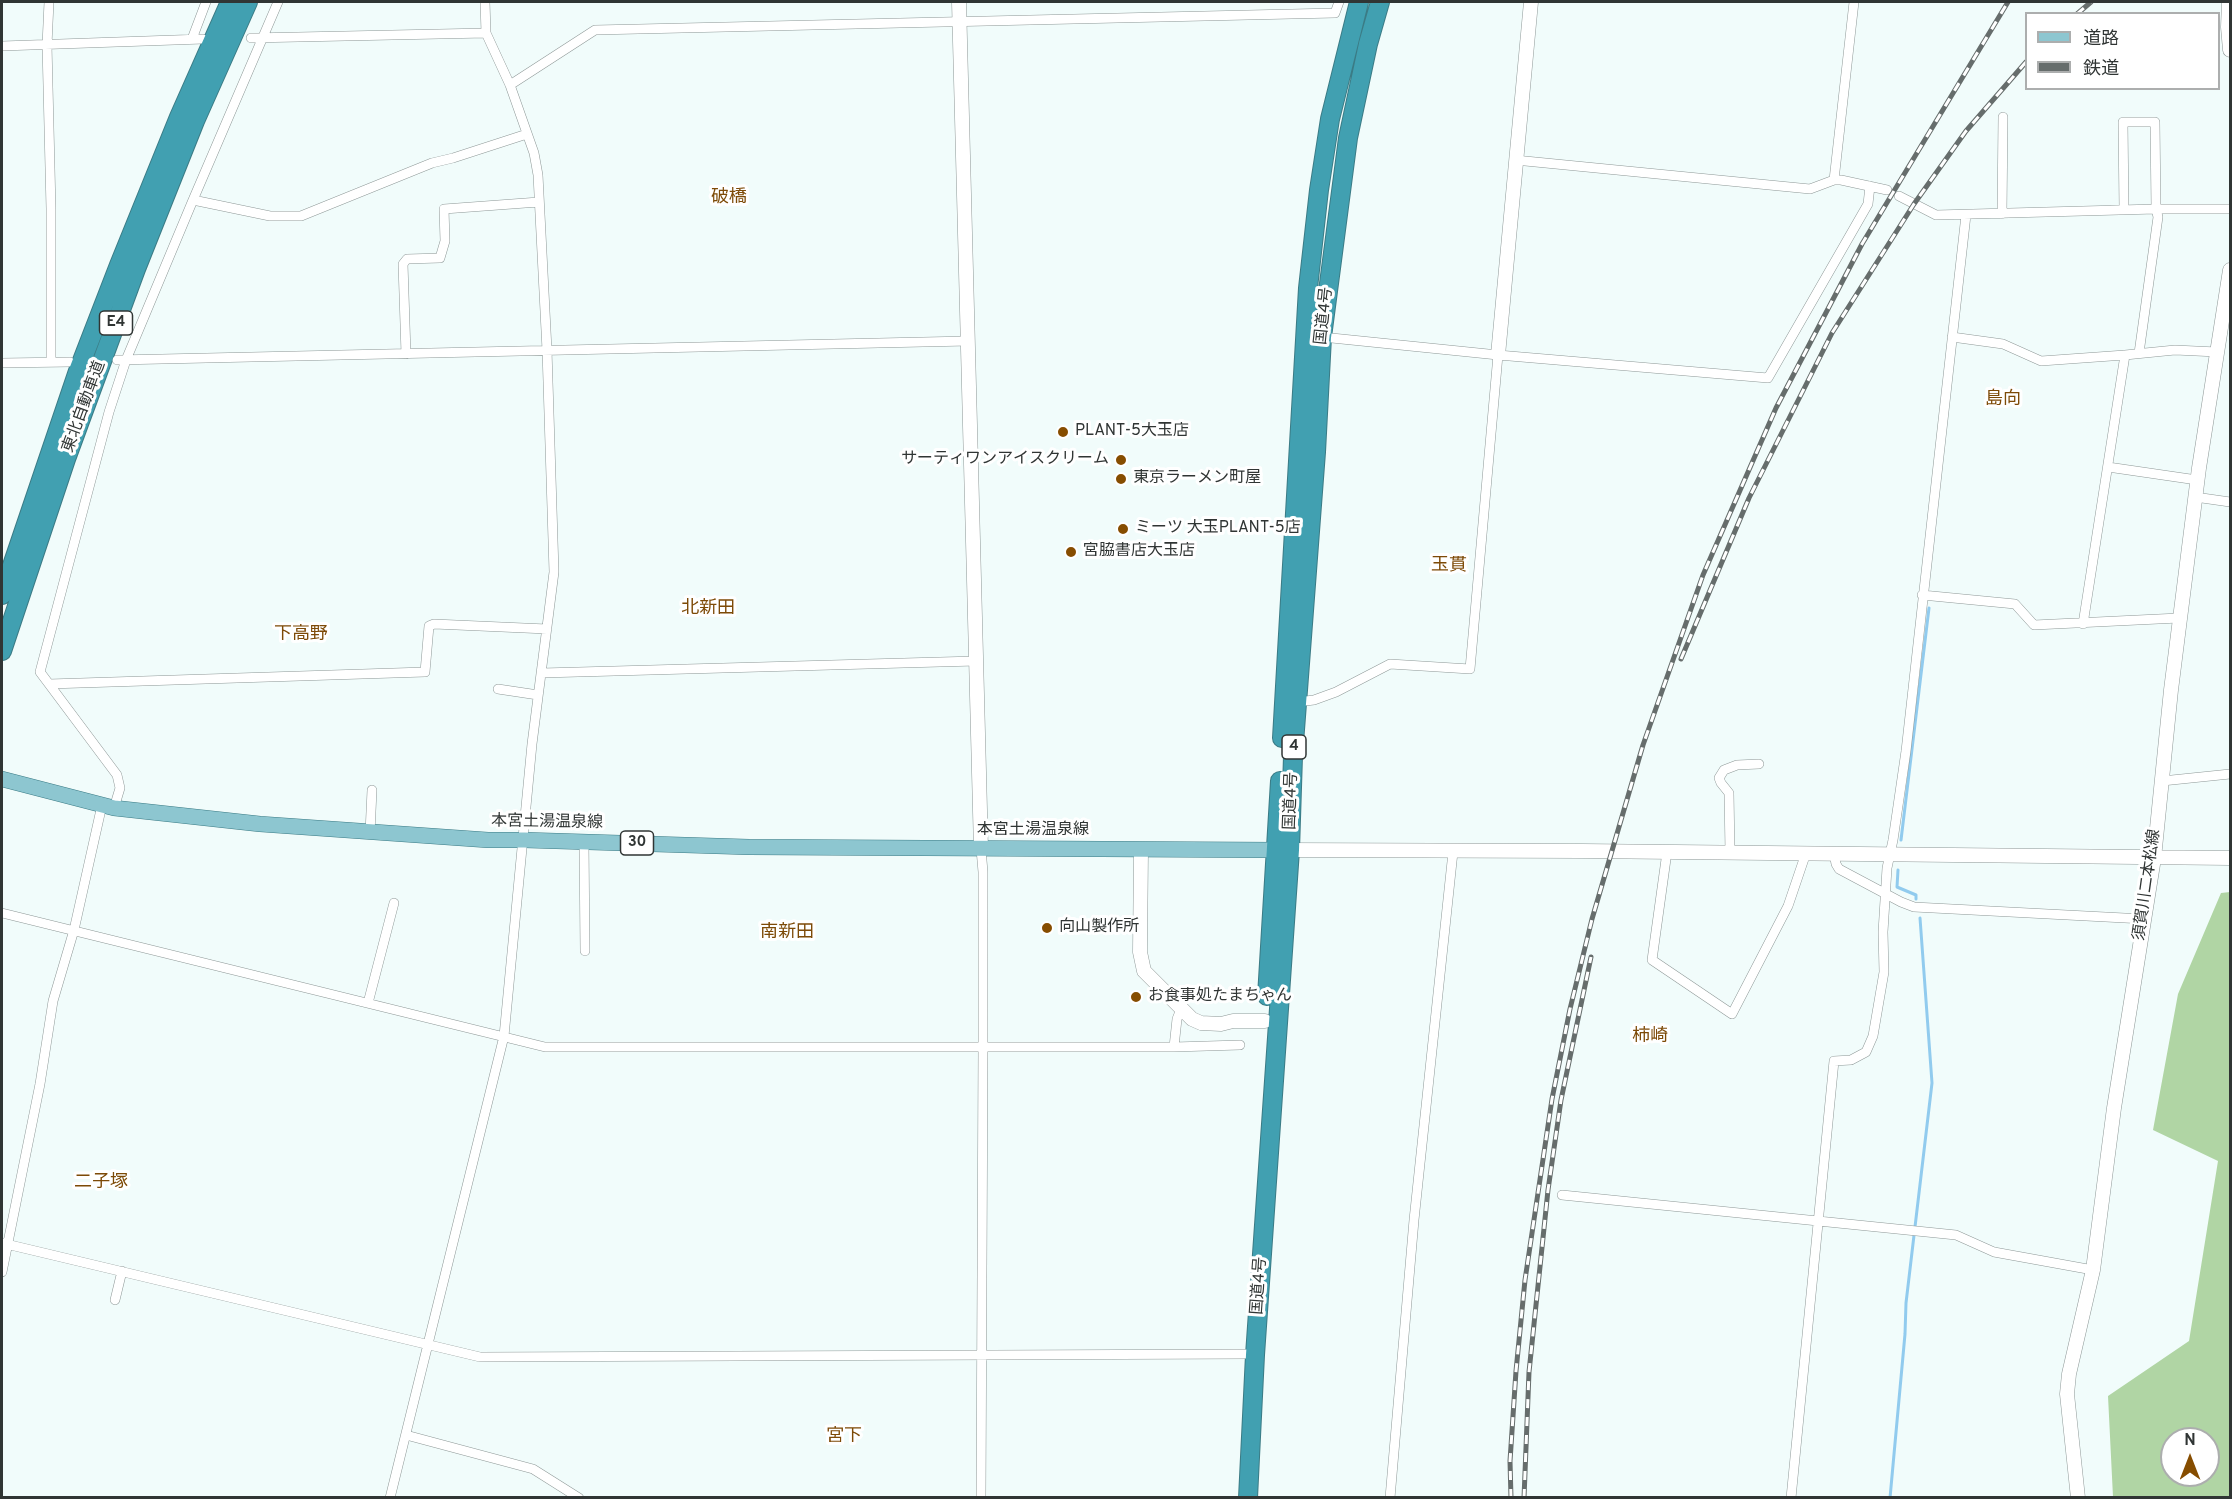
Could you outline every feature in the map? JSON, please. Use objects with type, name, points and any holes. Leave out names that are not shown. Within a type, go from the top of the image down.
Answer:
[{"type":"highway","name":"東北自動車道","points":[[2,595],[63,414],[114,276],[179,117],[230,2]]},
{"type":"highway","name":"東北自動車道","points":[[2,651],[66,459],[124,299],[195,121],[248,2]]},
{"type":"highway","name":"国道4号","points":[[1248,1497],[1284,850],[1305,316],[1319,190],[1330,119],[1359,2]]},
{"type":"highway","name":"国道4号","points":[[1237,1497],[1248,1354],[1265,1021],[1284,850],[1297,702],[1316,452],[1322,337],[1348,138],[1368,44],[1380,2]]},
{"type":"main road","name":"本宮土湯温泉線","points":[[2,779],[108,806],[260,824],[488,840],[749,847],[1284,850]]},
{"type":"street","points":[[49,2],[47,45],[51,208],[51,362]]},
{"type":"street","points":[[192,39],[206,2]]},
{"type":"street","points":[[2,1272],[5,1244],[40,1084],[53,1001],[108,806],[120,788],[117,775],[40,672],[122,360],[278,2]]},
{"type":"street","points":[[390,1497],[504,1036],[532,744],[554,572],[548,350],[538,175],[510,85],[486,33],[485,2]]},
{"type":"street","points":[[959,2],[983,872],[981,1497]]},
{"type":"street","points":[[510,85],[595,30],[1335,14],[1339,2]]},
{"type":"street","points":[[1297,702],[1314,700],[1336,692],[1390,664],[1470,669],[1531,2]]},
{"type":"street","points":[[1834,180],[1854,2]]},
{"type":"street","points":[[2229,2],[2230,50]]},
{"type":"street","points":[[251,38],[486,33]]},
{"type":"street","points":[[2,46],[203,39]]},
{"type":"street","points":[[2002,214],[2003,117]]},
{"type":"street","points":[[2124,210],[2123,122],[2154,122],[2158,217],[2139,353]]},
{"type":"street","points":[[193,200],[270,216],[301,216],[432,163],[527,134]]},
{"type":"street","points":[[1515,160],[1810,189],[1834,180],[1887,190]]},
{"type":"street","points":[[1322,337],[1498,355],[1768,378],[1868,204],[1870,186]]},
{"type":"street","points":[[1899,196],[1936,215],[2230,209]]},
{"type":"street","points":[[406,354],[403,264],[407,259],[440,258],[445,241],[444,209],[539,202]]},
{"type":"street","points":[[1791,1497],[1834,1061],[1851,1060],[1866,1052],[1873,1036],[1884,972],[1885,894],[1906,751],[1966,215]]},
{"type":"street","name":"須賀川二本松線","points":[[2078,1497],[2067,1394],[2069,1374],[2093,1270],[2115,1096],[2154,858],[2197,480],[2217,352],[2227,307],[2230,270]]},
{"type":"street","points":[[1952,337],[2004,344],[2041,361],[2175,350],[2217,352]]},
{"type":"street","points":[[122,360],[968,341]]},
{"type":"street","points":[[2083,624],[2125,355]]},
{"type":"street","points":[[2,363],[70,362]]},
{"type":"street","points":[[2108,467],[2197,480]]},
{"type":"street","points":[[2195,497],[2230,502]]},
{"type":"street","points":[[1922,595],[2015,604],[2034,625],[2180,618]]},
{"type":"street","points":[[49,684],[425,672],[429,626],[434,624],[547,629]]},
{"type":"street","points":[[542,673],[976,661]]},
{"type":"street","points":[[498,689],[538,695]]},
{"type":"street","points":[[1730,852],[1729,793],[1719,778],[1724,770],[1737,765],[1759,764]]},
{"type":"street","points":[[2162,781],[2230,774]]},
{"type":"street","points":[[370,833],[372,790]]},
{"type":"street","points":[[584,842],[585,951]]},
{"type":"street","points":[[1141,850],[1144,971],[1181,1009],[1192,1019],[1201,1023],[1265,1021]]},
{"type":"street","points":[[1284,850],[2230,858]]},
{"type":"street","points":[[1390,1497],[1414,1220],[1452,852]]},
{"type":"street","points":[[1667,852],[1652,960],[1732,1014],[1788,906],[1806,853]]},
{"type":"street","points":[[1834,853],[1839,869],[1914,907],[2144,919]]},
{"type":"street","points":[[368,1003],[394,903]]},
{"type":"street","points":[[2,913],[545,1047],[1174,1047],[1240,1045]]},
{"type":"street","points":[[1174,1047],[1177,1019],[1181,1009]]},
{"type":"street","points":[[1562,1195],[1956,1235],[1994,1252],[2093,1270]]},
{"type":"street","points":[[5,1244],[480,1357],[1248,1354]]},
{"type":"street","points":[[116,1300],[122,1271]]},
{"type":"street","points":[[406,1435],[533,1469],[573,1496]]},
{"type":"green space","points":[[2230,892],[2230,1497],[2113,1497],[2108,1396],[2189,1341],[2218,1161],[2153,1130],[2178,994],[2221,893]]},
{"type":"waterway","points":[[1901,840],[1929,608]]},
{"type":"waterway","points":[[1898,870],[1897,887],[1916,895],[1916,899]]},
{"type":"waterway","points":[[1890,1498],[1906,1303],[1932,1083],[1920,918]]},
{"type":"railway","points":[[1511,1498],[1510,1461],[1525,1280],[1552,1099],[1570,1009],[1592,919],[1643,745],[1703,575],[1776,408],[1862,244],[2008,2]]},
{"type":"railway","points":[[2079,12],[2091,2]]},
{"type":"railway","points":[[1681,659],[1749,498],[1832,333],[1914,204],[1966,131],[2025,63]]},
{"type":"railway","points":[[1524,1498],[1529,1372],[1548,1190],[1561,1100],[1591,957]]},
{"type":"place","name":"PLANT-5大玉店","points":[[1063,432]]},
{"type":"place","name":"サーティワンアイスクリーム","points":[[1121,460]]},
{"type":"place","name":"東京ラーメン町屋","points":[[1121,479]]},
{"type":"place","name":"ミーツ 大玉PLANT-5店","points":[[1123,529]]},
{"type":"place","name":"宮脇書店大玉店","points":[[1071,552]]},
{"type":"place","name":"向山製作所","points":[[1047,928]]},
{"type":"place","name":"お食事処たまちゃん","points":[[1136,997]]},
{"type":"district","name":"破橋","points":[[729,198]]},
{"type":"district","name":"島向","points":[[2003,400]]},
{"type":"district","name":"玉貫","points":[[1449,566]]},
{"type":"district","name":"北新田","points":[[708,609]]},
{"type":"district","name":"下高野","points":[[301,635]]},
{"type":"district","name":"南新田","points":[[787,933]]},
{"type":"district","name":"柿崎","points":[[1650,1037]]},
{"type":"district","name":"二子塚","points":[[101,1183]]},
{"type":"district","name":"宮下","points":[[844,1437]]}]
